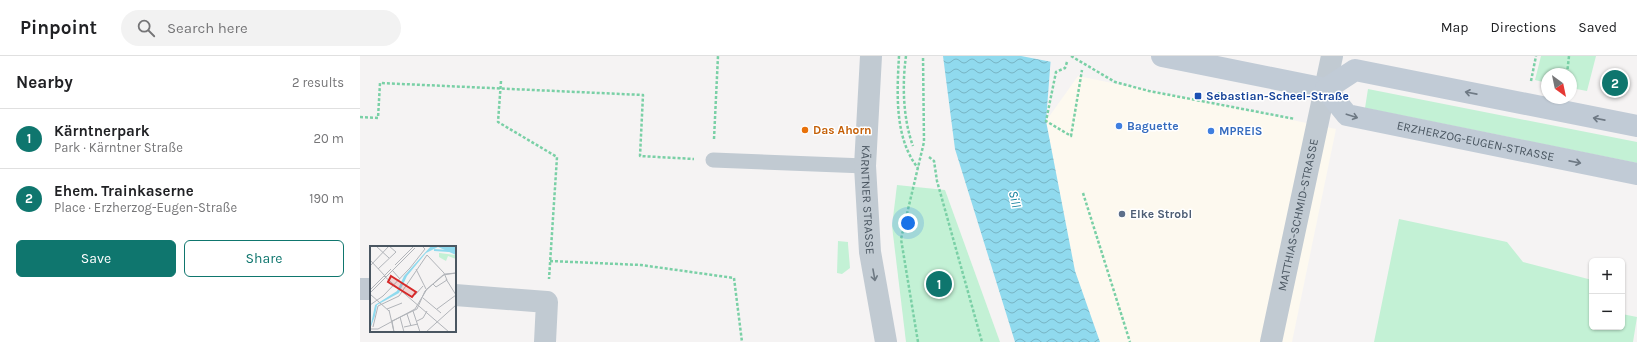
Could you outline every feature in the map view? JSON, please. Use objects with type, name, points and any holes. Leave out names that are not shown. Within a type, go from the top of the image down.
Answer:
[{"type":"street","name":"KÄRNTNER STRASSE","points":[[871,56],[865,166],[870,252],[886,342]]},
{"type":"street","points":[[1162,56],[1326,89],[1355,70],[1637,126]]},
{"type":"street","points":[[1326,89],[1332,56]]},
{"type":"street","name":"MATTHIAS-SCHMID-STRASSE","points":[[1271,342],[1326,89]]},
{"type":"street","name":"ERZHERZOG-EUGEN-STRASSE","points":[[1326,89],[1347,116],[1637,174]]},
{"type":"street","points":[[360,288],[370,289]]},
{"type":"street","points":[[456,295],[547,302],[544,342]]},
{"type":"lane","points":[[713,160],[865,166]]},
{"type":"path","points":[[360,117],[378,118],[380,83],[643,95],[640,156],[713,160],[718,56]]},
{"type":"path","points":[[899,56],[899,112],[905,144],[910,158],[918,168]]},
{"type":"path","points":[[906,56],[904,81],[905,105],[913,146]]},
{"type":"path","points":[[918,342],[901,239],[924,142],[923,56]]},
{"type":"path","points":[[1071,56],[1116,82],[1149,91],[1318,123]]},
{"type":"path","points":[[1534,64],[1536,56]]},
{"type":"path","points":[[1568,68],[1569,56]]},
{"type":"path","points":[[1067,62],[1065,68],[1056,72],[1046,121],[1071,136],[1082,70]]},
{"type":"path","points":[[501,81],[498,122],[557,157],[547,302]]},
{"type":"path","points":[[1217,100],[1219,92]]},
{"type":"path","points":[[1215,108],[1216,104]]},
{"type":"path","points":[[928,157],[934,161],[937,181],[982,342]]},
{"type":"path","points":[[1083,192],[1130,342]]},
{"type":"path","points":[[550,261],[641,265],[734,278],[742,342]]},
{"type":"shaded area","points":[[1078,76],[1336,129],[1292,342],[1100,342],[1075,271],[1046,121]]},
{"type":"green space","points":[[1541,56],[1596,56],[1587,91],[1577,89],[1577,68],[1541,68],[1541,82],[1535,80]]},
{"type":"green space","points":[[1368,89],[1637,142],[1637,163],[1365,108]]},
{"type":"green space","points":[[897,185],[945,190],[1000,342],[906,342],[892,226]]},
{"type":"green space","points":[[1399,219],[1507,242],[1523,262],[1589,279],[1589,330],[1625,330],[1625,315],[1637,317],[1633,342],[1374,342]]},
{"type":"green space","points":[[838,241],[848,242],[850,268],[842,274],[837,273]]},
{"type":"water","name":"Sill","points":[[943,56],[1051,56],[1046,121],[1075,271],[1100,342],[1015,342],[955,149]]},
{"type":"pier","points":[[1021,56],[1053,56],[1052,62]]},
{"type":"place","name":"Ehem. Trainkaserne","points":[[1615,83]]},
{"type":"place","name":"Sebastian-Scheel-Straße","points":[[1198,96]]},
{"type":"place","name":"Baguette","points":[[1119,126]]},
{"type":"place","name":"Das Ahorn","points":[[805,130]]},
{"type":"place","name":"MPREIS","points":[[1211,131]]},
{"type":"place","name":"Elke Strobl","points":[[1122,214]]},
{"type":"place","name":"Kärntnerpark","points":[[939,284]]}]
